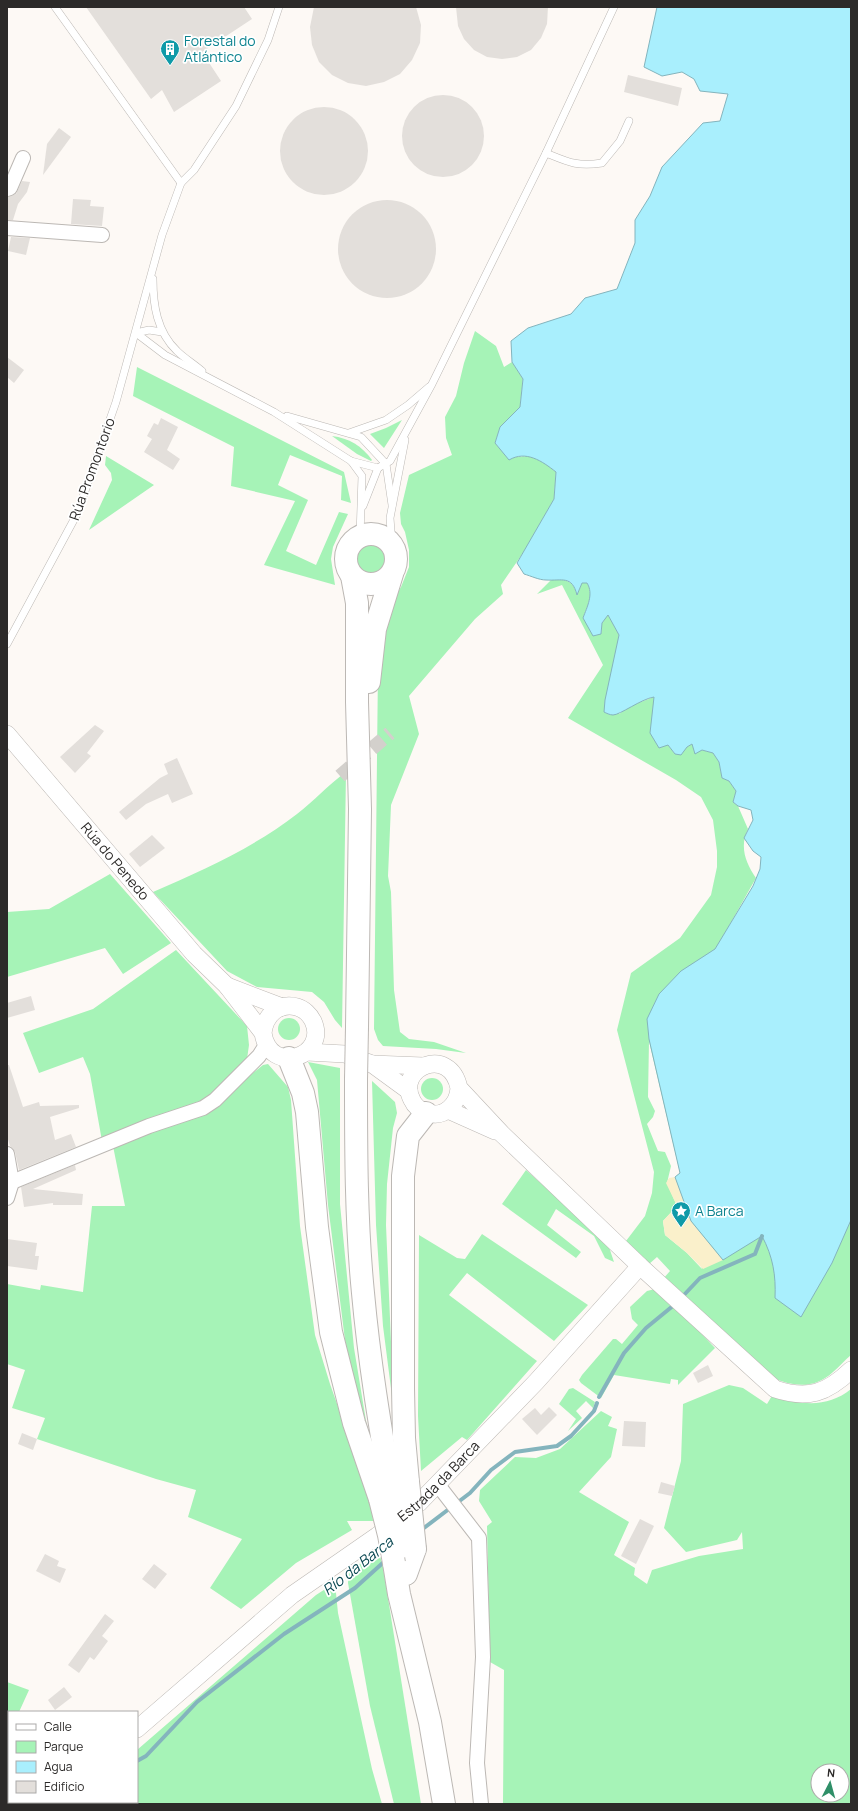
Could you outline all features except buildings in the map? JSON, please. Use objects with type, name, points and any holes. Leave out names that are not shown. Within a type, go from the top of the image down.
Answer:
[{"type":"main road","points":[[360,809],[367,703],[375,629],[396,559],[392,544],[388,540],[372,534],[360,536],[352,542],[347,551],[346,567],[352,576],[357,603],[357,702],[360,809],[356,1027],[356,1183],[362,1287],[371,1365],[405,1561],[399,1594],[430,1722],[444,1804]]},
{"type":"main road","points":[[352,576],[365,584],[372,584],[380,583],[392,574]]},
{"type":"main road","points":[[298,1055],[306,1106],[324,1290],[331,1332],[354,1423],[393,1491]]},
{"type":"main road","points":[[405,1561],[389,1535],[393,1491],[404,1438],[402,1364],[403,1176],[408,1136],[426,1113]]},
{"type":"street","points":[[7,189],[10,188],[23,158]]},
{"type":"street","points":[[7,228],[102,235]]},
{"type":"street","name":"Rúa do Penedo","points":[[7,734],[194,954],[227,986],[265,1039]]},
{"type":"street","name":"Rúa do Penedo","points":[[227,986],[282,1007]]},
{"type":"street","points":[[12,1182],[149,1126],[203,1108],[216,1100],[259,1056],[265,1039],[264,1026],[270,1014],[282,1007],[295,1007],[307,1013],[313,1020],[316,1028],[312,1045],[298,1055]]},
{"type":"street","points":[[316,1028],[345,1054]]},
{"type":"street","points":[[265,1039],[278,1056],[345,1054],[372,1064],[409,1091]]},
{"type":"street","points":[[372,1064],[423,1066],[439,1064],[447,1067],[453,1072],[458,1080],[459,1088],[456,1101],[448,1110],[437,1114],[426,1113],[414,1104],[409,1091],[412,1076],[423,1066]]},
{"type":"street","points":[[459,1088],[502,1134],[640,1266],[775,1389],[788,1394],[800,1395],[821,1392],[838,1382],[851,1370]]},
{"type":"street","points":[[448,1110],[502,1134]]},
{"type":"street","points":[[7,1154],[12,1182],[7,1198]]},
{"type":"street","name":"Estrada da Barca","points":[[138,1729],[292,1595],[377,1536],[419,1503],[536,1382],[640,1266]]},
{"type":"street","points":[[438,1485],[479,1538],[484,1657],[477,1764],[481,1804]]},
{"type":"lane","points":[[55,7],[181,183],[194,170],[236,106],[268,40],[280,7]]},
{"type":"lane","points":[[136,333],[165,355],[274,412],[351,461],[378,468],[386,464],[390,461],[432,384],[546,154],[614,7]]},
{"type":"lane","points":[[546,154],[585,166],[602,163],[620,141],[628,121]]},
{"type":"lane","name":"Rúa Promontorio","points":[[7,644],[77,514],[116,402],[168,216],[181,183]]},
{"type":"lane","points":[[152,270],[153,300],[162,332],[176,351],[216,382]]},
{"type":"lane","points":[[136,333],[149,330],[162,332]]},
{"type":"lane","points":[[349,433],[386,420],[408,405],[432,384]]},
{"type":"lane","points":[[274,412],[360,437],[386,464],[392,505]]},
{"type":"lane","points":[[392,544],[390,518],[406,433]]},
{"type":"lane","points":[[351,461],[362,476],[360,536]]},
{"type":"lane","points":[[362,509],[378,468]]},
{"type":"green space","points":[[475,331],[496,346],[504,367],[512,362],[523,379],[520,407],[500,427],[495,443],[502,451],[514,457],[528,456],[543,461],[556,472],[554,499],[527,547],[501,585],[503,594],[475,619],[409,696],[419,734],[391,805],[388,876],[391,892],[394,990],[400,1032],[409,1039],[434,1042],[466,1053],[436,1049],[383,1046],[378,1040],[374,1029],[378,668],[387,610],[401,587],[409,567],[409,550],[405,532],[401,524],[400,513],[409,475],[452,455],[446,438],[445,417],[456,396],[464,363]]},
{"type":"green space","points":[[137,367],[344,472],[351,503],[341,500],[342,476],[290,455],[278,485],[308,500],[286,551],[316,565],[339,512],[348,514],[333,547],[331,559],[335,585],[264,565],[295,501],[231,486],[234,447],[133,396]]},
{"type":"green space","points":[[402,420],[384,448],[370,434],[386,428]]},
{"type":"green space","points":[[332,436],[355,444],[372,460],[371,461],[357,454]]},
{"type":"green space","points":[[106,456],[154,485],[89,530],[112,480],[111,473],[105,465]]},
{"type":"green space","points":[[371,544],[382,548],[386,559],[382,570],[371,574],[360,570],[356,559],[360,548]]},
{"type":"green space","points":[[561,579],[569,582],[575,589],[577,595],[582,583],[587,583],[590,596],[583,618],[601,634],[602,623],[608,614],[619,635],[615,659],[619,714],[630,706],[654,697],[654,704],[668,745],[675,754],[692,744],[702,750],[713,753],[719,762],[722,778],[729,781],[736,791],[733,802],[738,806],[748,829],[744,842],[745,855],[749,867],[756,878],[716,949],[851,940],[851,1355],[826,1378],[812,1384],[796,1385],[773,1378],[663,1279],[670,1271],[657,1257],[648,1265],[626,1241],[645,1216],[652,1193],[654,1172],[617,1030],[631,973],[680,938],[711,895],[717,867],[717,851],[713,820],[701,797],[676,780],[568,718],[603,665],[562,585],[537,594],[551,580]],"holes":[[[649,1041],[680,1173],[675,1177],[691,1221],[702,1269],[687,1253],[665,1235],[663,1221],[677,1206],[667,1183],[671,1166],[665,1152],[658,1151],[647,1124],[653,1117],[655,1111],[648,1097]]]},
{"type":"green space","points":[[346,772],[342,1028],[335,1020],[324,1002],[312,992],[257,987],[227,971],[153,892],[227,858],[263,837],[297,814]]},
{"type":"green space","points":[[110,874],[171,943],[123,974],[105,948],[7,977],[7,912],[49,909]]},
{"type":"green space","points":[[176,950],[247,1026],[249,1045],[247,1059],[212,1096],[201,1104],[102,1141],[90,1074],[83,1057],[39,1073],[23,1033],[93,1009]]},
{"type":"green space","points":[[289,1018],[297,1021],[300,1029],[297,1037],[289,1040],[281,1037],[278,1029],[281,1021]]},
{"type":"green space","points":[[308,1062],[340,1068],[340,1204],[354,1348],[367,1427],[346,1348],[328,1205],[317,1080]]},
{"type":"green space","points":[[268,1064],[288,1087],[291,1100],[300,1226],[315,1335],[330,1384],[372,1503],[373,1521],[347,1521],[352,1530],[296,1563],[241,1609],[210,1588],[242,1539],[188,1517],[196,1490],[156,1479],[37,1439],[45,1418],[12,1408],[25,1370],[7,1364],[7,1284],[40,1290],[41,1285],[83,1292],[92,1206],[125,1206],[113,1146],[152,1131],[248,1077],[263,1065]]},
{"type":"green space","points":[[432,1078],[440,1081],[443,1089],[440,1097],[432,1100],[424,1097],[421,1089],[424,1081]]},
{"type":"green space","points":[[372,1081],[395,1102],[397,1113],[393,1128],[387,1184],[386,1225],[394,1412],[383,1326],[376,1225]]},
{"type":"green space","points":[[526,1170],[589,1226],[609,1247],[614,1262],[605,1258],[594,1236],[556,1209],[547,1225],[581,1252],[576,1258],[502,1204]]},
{"type":"green space","points":[[482,1234],[588,1305],[554,1341],[467,1273],[449,1295],[537,1361],[467,1440],[462,1437],[421,1471],[418,1416],[419,1235],[457,1258],[465,1259]]},
{"type":"green space","points":[[655,1289],[674,1305],[715,1348],[678,1385],[678,1380],[671,1379],[670,1384],[614,1375],[601,1398],[579,1380],[613,1339],[616,1339],[622,1344],[638,1325],[632,1319],[630,1307],[647,1291]]},
{"type":"green space","points":[[729,1385],[743,1388],[767,1404],[773,1394],[793,1401],[813,1403],[833,1399],[851,1389],[851,1804],[503,1804],[504,1670],[490,1662],[487,1526],[492,1522],[479,1501],[480,1490],[515,1457],[536,1458],[560,1449],[601,1411],[612,1417],[608,1426],[617,1429],[611,1457],[579,1492],[629,1522],[614,1555],[635,1568],[634,1575],[647,1584],[652,1570],[699,1556],[743,1549],[742,1532],[737,1540],[686,1552],[664,1528],[681,1461],[683,1404]]},
{"type":"green space","points":[[573,1388],[595,1402],[593,1408],[586,1401],[576,1411],[582,1418],[568,1431],[576,1419],[559,1404],[569,1389]]},
{"type":"green space","points":[[376,1556],[380,1556],[383,1567],[421,1804],[394,1804],[370,1706],[348,1583],[349,1572],[353,1567]]},
{"type":"green space","points":[[330,1586],[336,1593],[338,1613],[372,1769],[382,1804],[7,1804],[7,1795],[8,1803],[138,1803],[138,1749],[316,1595]]},
{"type":"green space","points":[[7,1682],[29,1690],[19,1711],[8,1711],[7,1736]]},
{"type":"sand","name":"A Barca","points":[[675,1177],[691,1221],[723,1260],[703,1269],[687,1253],[665,1235],[663,1221],[677,1206],[666,1183],[669,1178]]},
{"type":"water","points":[[657,7],[851,7],[851,1220],[832,1263],[801,1317],[775,1298],[773,1266],[769,1251],[762,1236],[723,1260],[691,1221],[675,1177],[680,1173],[649,1039],[647,1019],[659,994],[681,971],[715,949],[753,886],[760,869],[761,857],[753,851],[744,838],[753,820],[751,810],[738,806],[733,802],[736,791],[729,781],[722,778],[719,762],[713,753],[702,750],[695,754],[692,744],[687,747],[681,755],[675,754],[668,745],[659,748],[650,733],[654,697],[616,714],[612,715],[604,712],[605,700],[619,635],[608,615],[602,623],[601,634],[593,636],[583,618],[590,596],[587,583],[582,583],[577,595],[572,584],[566,580],[538,579],[524,574],[517,563],[554,499],[556,472],[534,458],[522,456],[509,460],[495,443],[500,427],[520,407],[523,379],[512,362],[511,341],[528,328],[571,314],[585,298],[617,289],[635,243],[635,220],[650,196],[662,167],[703,123],[720,121],[728,94],[700,91],[694,79],[682,72],[662,76],[644,67]]},
{"type":"waterway","name":"Río da Barca","points":[[683,1296],[700,1278],[755,1254],[762,1236]]},
{"type":"waterway","name":"Río da Barca","points":[[599,1397],[624,1353],[646,1328],[674,1305]]},
{"type":"waterway","name":"Río da Barca","points":[[420,1531],[470,1493],[491,1470],[515,1452],[557,1446],[571,1436],[594,1411],[597,1403]]},
{"type":"waterway","name":"Río da Barca","points":[[138,1760],[146,1756],[197,1702],[284,1634],[355,1588],[386,1560]]},
{"type":"tunnel","points":[[340,776],[390,733]]},
{"type":"place","name":"Forestal do Atlántico","points":[[170,66]]},
{"type":"place","name":"A Barca","points":[[681,1228]]}]
